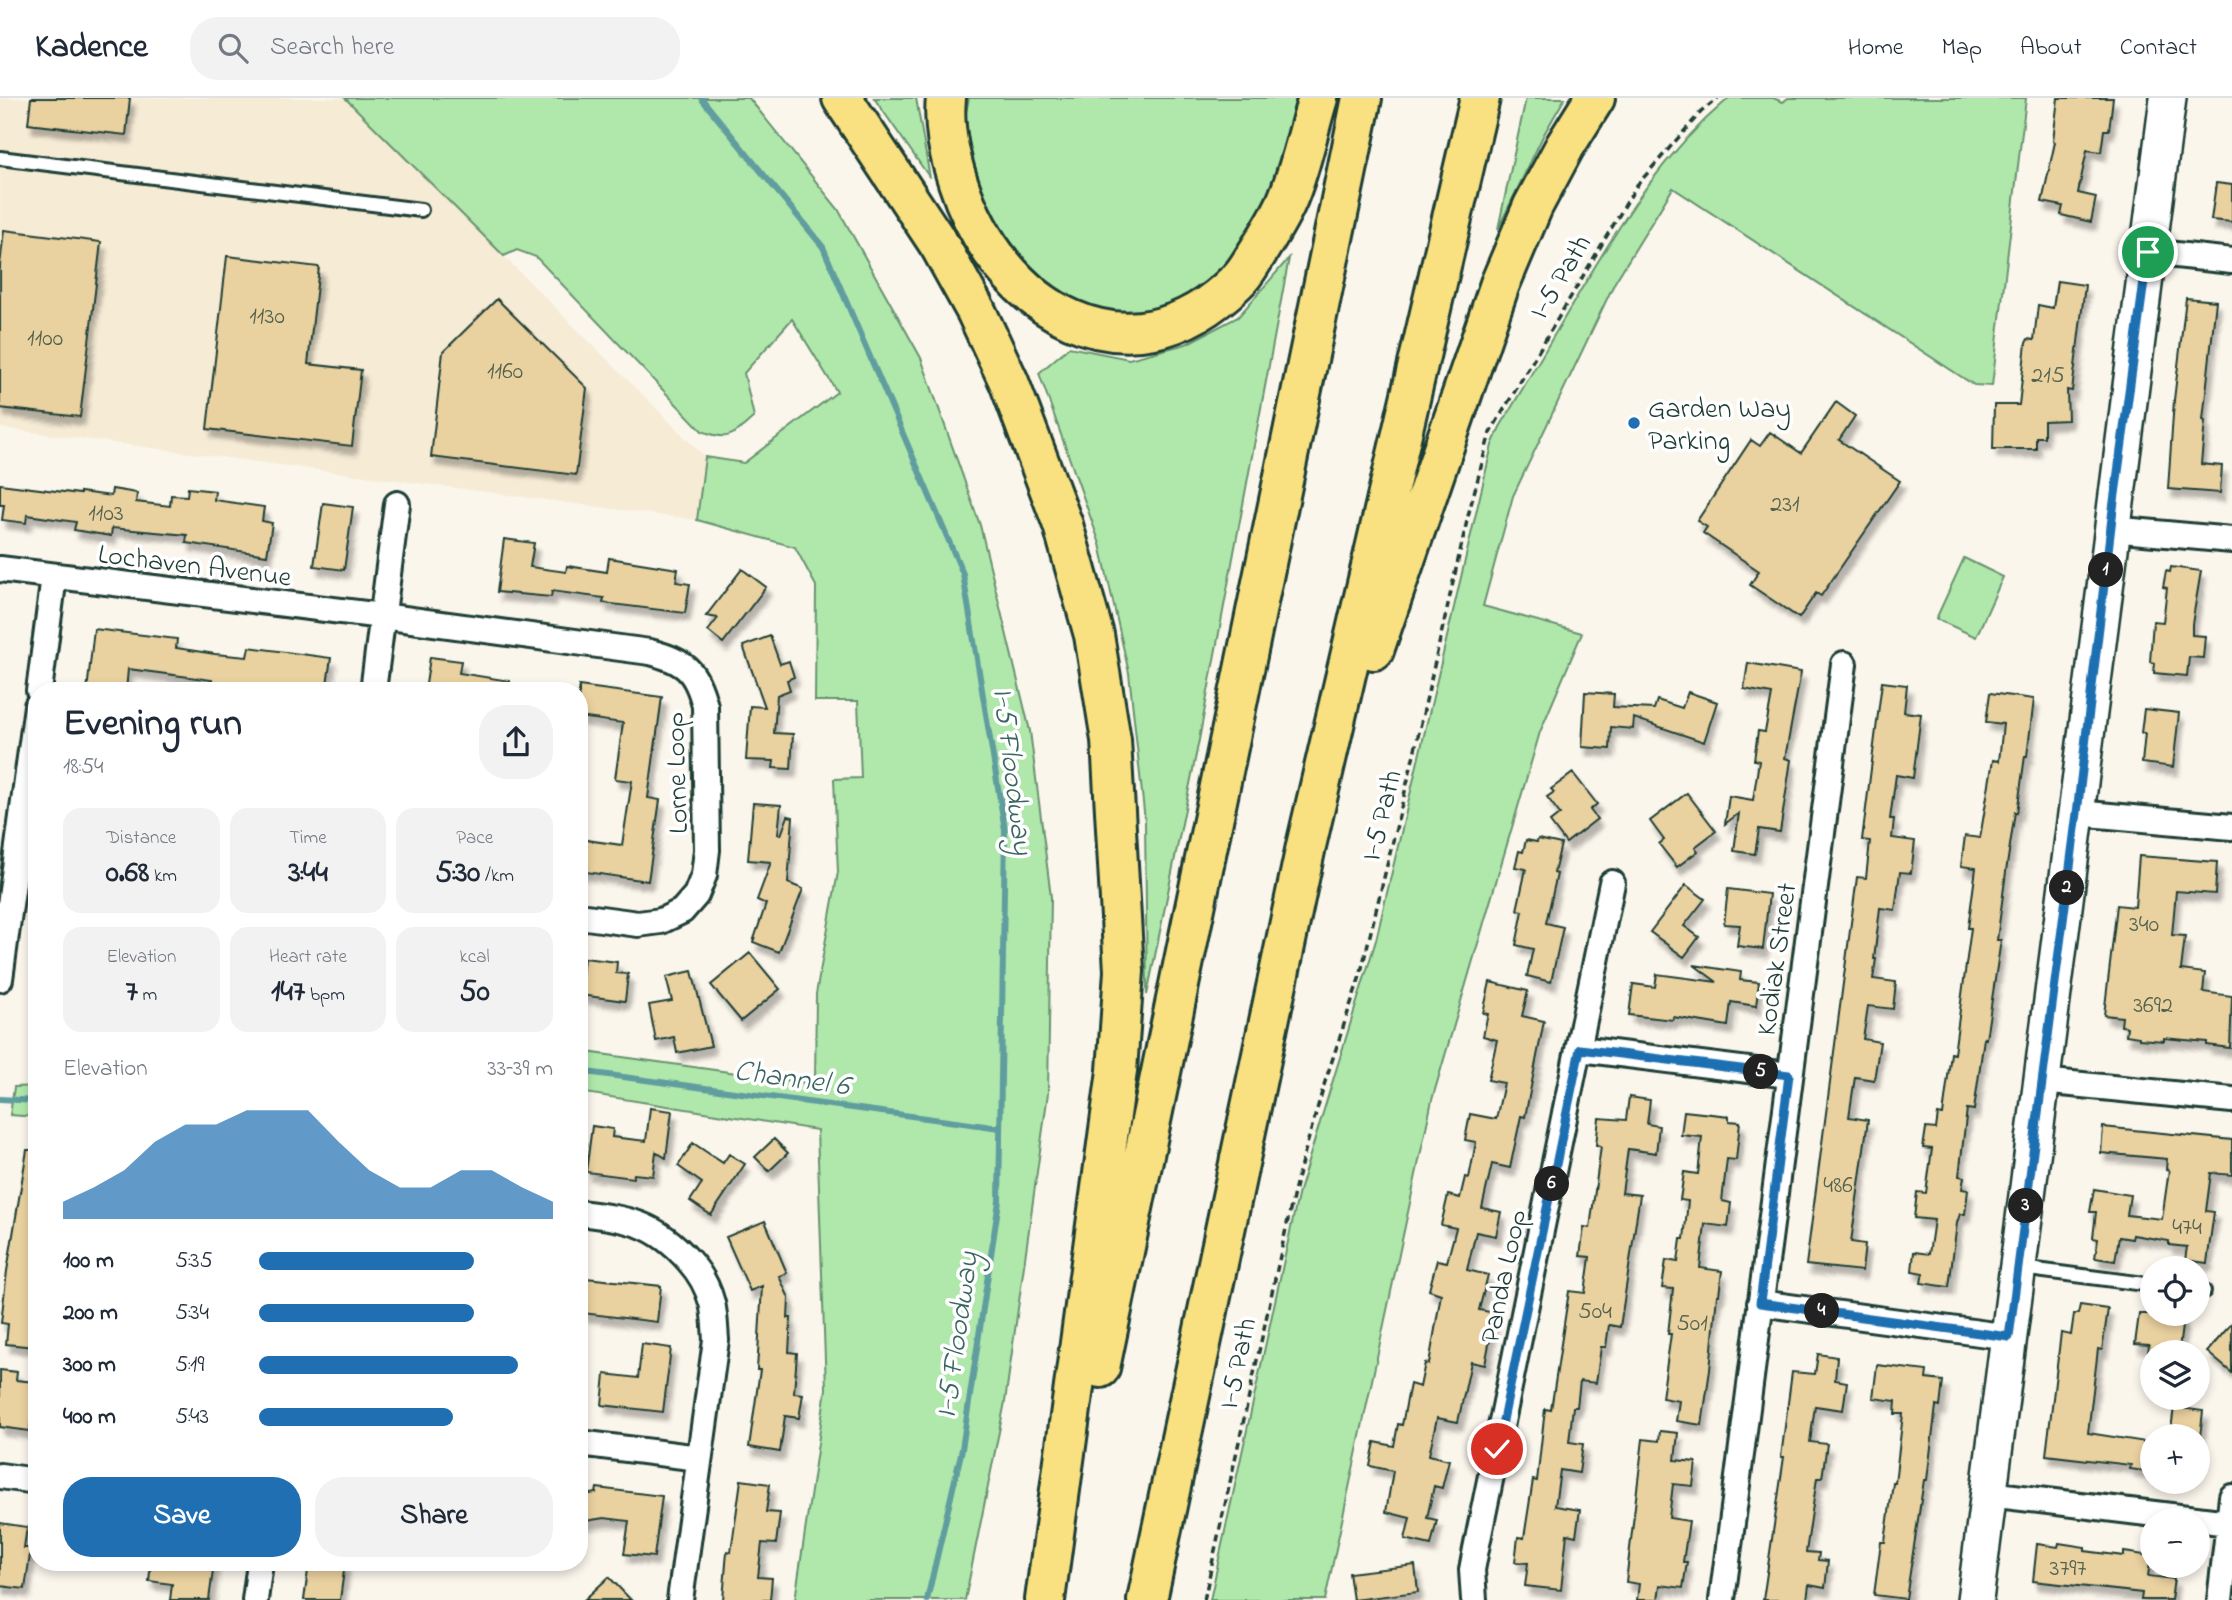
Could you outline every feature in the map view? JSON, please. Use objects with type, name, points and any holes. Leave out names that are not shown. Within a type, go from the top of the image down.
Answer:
[{"type":"highway","points":[[842,98],[940,246],[976,310],[1009,382],[1063,525],[1077,574],[1094,635],[1111,740],[1124,971],[1117,1071],[1045,1600]]},
{"type":"highway","points":[[946,98],[949,153],[964,200],[997,261],[1029,294],[1062,316],[1098,329],[1121,332],[1178,324],[1211,304],[1239,280],[1286,204],[1318,98]]},
{"type":"highway","points":[[1052,1600],[1363,98]]},
{"type":"highway","points":[[1147,1600],[1306,846],[1480,98]]},
{"type":"highway","points":[[1306,846],[1500,284],[1533,206],[1564,146],[1595,98]]},
{"type":"street","points":[[1975,1600],[2168,98]]},
{"type":"street","points":[[2148,252],[2232,261]]},
{"type":"street","points":[[374,682],[397,504]]},
{"type":"street","points":[[2111,528],[2232,540]]},
{"type":"street","name":"Lochaven Avenue","points":[[0,569],[382,616]]},
{"type":"street","points":[[40,682],[54,576]]},
{"type":"street","name":"Lorne Loop","points":[[382,616],[650,652],[673,658],[690,671],[700,687],[705,706],[704,876],[696,895],[682,912],[661,921],[638,924],[588,917]]},
{"type":"street","name":"Kodiak Street","points":[[1721,1600],[1844,664]]},
{"type":"street","points":[[0,979],[7,880],[28,758]]},
{"type":"street","points":[[2077,813],[2232,827]]},
{"type":"street","name":"Panda Loop","points":[[1474,1600],[1472,1570],[1476,1549],[1612,883]]},
{"type":"street","points":[[1580,1049],[1789,1075]]},
{"type":"street","points":[[2042,1081],[2232,1100]]},
{"type":"street","points":[[588,1214],[617,1218],[650,1227],[673,1242],[698,1272],[712,1303],[716,1340],[680,1600]]},
{"type":"street","points":[[1760,1303],[2009,1337]]},
{"type":"street","points":[[588,1444],[699,1458]]},
{"type":"street","points":[[0,1476],[28,1480]]},
{"type":"street","points":[[1989,1494],[2229,1523]]},
{"type":"street","points":[[2220,1600],[2232,1497]]},
{"type":"street","points":[[255,1600],[259,1571]]},
{"type":"lane","points":[[0,158],[421,210]]},
{"type":"lane","points":[[2018,1268],[2140,1283]]},
{"type":"path","name":"I-5 Path","points":[[1204,1600],[1297,1179],[1360,976],[1490,433],[1637,185],[1701,112],[1718,98]]},
{"type":"shaded area","points":[[0,98],[345,98],[705,457],[697,520],[0,428]]},
{"type":"green space","points":[[345,98],[749,98],[838,209],[921,358],[980,525],[1030,731],[1051,897],[1048,1093],[1005,1402],[965,1600],[795,1600],[826,1389],[817,1130],[588,1093],[588,1052],[815,1084],[816,994],[838,872],[834,779],[861,778],[858,701],[815,701],[816,586],[795,547],[697,520],[705,457],[744,463],[837,392],[792,319],[744,373],[754,417],[731,435],[719,436],[702,431],[536,257],[517,250],[504,256]]},
{"type":"green space","points":[[874,98],[916,98],[930,178]]},
{"type":"green space","points":[[969,98],[1300,98],[1268,206],[1238,256],[1173,309],[1099,313],[1022,271],[987,221],[968,167],[964,122]]},
{"type":"green space","points":[[1526,98],[1565,98],[1544,134],[1498,229]]},
{"type":"green space","points":[[1729,98],[1773,98],[1783,102],[1788,98],[2026,98],[1992,386],[1974,385],[1673,188],[1615,282],[1513,496],[1483,606],[1582,633],[1540,732],[1432,1100],[1325,1600],[1210,1600],[1299,1191],[1376,940],[1492,445],[1500,427],[1628,213],[1663,165]]},
{"type":"green space","points":[[1289,258],[1199,740],[1147,995],[1145,821],[1129,673],[1100,544],[1039,373],[1069,347],[1129,359],[1186,344],[1238,317]]},
{"type":"green space","points":[[1964,558],[2003,577],[1976,637],[1936,619]]},
{"type":"green space","points":[[28,1086],[28,1116],[10,1115],[14,1087]]},
{"type":"building","points":[[31,98],[130,98],[126,135],[28,124]]},
{"type":"building","points":[[2058,98],[2113,98],[2109,130],[2104,130],[2101,152],[2087,150],[2078,193],[2096,197],[2091,222],[2061,215],[2063,206],[2042,202],[2055,142]]},
{"type":"building","points":[[2216,183],[2232,185],[2232,222],[2211,220]]},
{"type":"building","points":[[4,230],[101,242],[80,417],[0,408],[0,266]]},
{"type":"building","points":[[227,256],[319,267],[308,364],[361,370],[352,446],[207,429]]},
{"type":"building","points":[[2057,281],[2085,285],[2072,391],[2067,390],[2068,420],[2044,421],[2044,437],[2036,437],[2036,449],[1993,449],[1994,405],[2019,405],[2026,343],[2028,339],[2034,340],[2038,305],[2053,308]]},
{"type":"building","points":[[2186,298],[2216,301],[2201,464],[2222,466],[2220,493],[2168,489],[2174,400]]},
{"type":"building","points":[[497,299],[587,388],[576,475],[431,457],[443,352]]},
{"type":"building","points":[[1836,402],[1855,416],[1839,440],[1900,481],[1821,596],[1816,593],[1799,618],[1750,585],[1759,571],[1703,533],[1707,527],[1697,521],[1751,440],[1760,446],[1770,432],[1801,453]]},
{"type":"building","points":[[0,484],[111,496],[112,489],[137,493],[136,502],[170,506],[171,495],[187,496],[188,488],[215,491],[214,500],[264,507],[262,521],[272,523],[267,555],[186,543],[187,535],[112,528],[111,536],[74,530],[76,522],[27,515],[26,523],[2,520],[4,505],[0,505]]},
{"type":"building","points":[[323,503],[353,507],[344,570],[314,566]]},
{"type":"building","points":[[504,539],[534,543],[530,567],[566,572],[567,566],[607,572],[609,558],[678,569],[676,582],[690,584],[685,613],[603,603],[604,598],[552,591],[551,597],[497,592]]},
{"type":"building","points":[[2171,567],[2201,571],[2192,635],[2205,636],[2203,658],[2189,657],[2187,676],[2154,673],[2155,663],[2150,662],[2153,621],[2163,622],[2167,588],[2163,587],[2166,571],[2170,572]]},
{"type":"building","points":[[742,569],[766,587],[723,643],[708,631],[718,618],[706,616]]},
{"type":"building","points":[[94,629],[177,639],[176,648],[215,654],[247,657],[249,647],[331,658],[327,682],[212,682],[128,669],[127,682],[88,682]]},
{"type":"building","points":[[770,636],[780,664],[789,661],[794,677],[787,680],[790,690],[777,695],[774,733],[793,734],[791,769],[773,768],[774,761],[746,760],[750,706],[765,707],[743,646]]},
{"type":"building","points":[[430,657],[461,661],[459,673],[510,681],[510,682],[426,682]]},
{"type":"building","points":[[1748,663],[1801,672],[1785,758],[1791,760],[1780,832],[1759,829],[1755,854],[1734,851],[1739,813],[1725,824],[1729,796],[1753,800],[1759,761],[1754,760],[1758,731],[1765,732],[1772,694],[1744,689]]},
{"type":"building","points":[[1882,682],[1907,685],[1904,712],[1921,714],[1913,778],[1896,775],[1890,819],[1894,819],[1892,838],[1915,841],[1911,873],[1900,872],[1895,910],[1880,908],[1874,959],[1873,979],[1896,982],[1893,1009],[1868,1006],[1863,1039],[1880,1042],[1874,1080],[1855,1077],[1849,1117],[1868,1120],[1851,1242],[1865,1244],[1862,1271],[1806,1265],[1857,877],[1866,878],[1870,841],[1862,840]]},
{"type":"building","points":[[588,687],[662,697],[648,798],[660,800],[648,881],[588,872],[588,840],[622,845],[632,781],[615,779],[623,723],[588,718]]},
{"type":"building","points":[[1585,692],[1614,694],[1613,707],[1654,709],[1657,700],[1682,708],[1688,692],[1717,702],[1704,742],[1634,718],[1633,729],[1611,727],[1610,749],[1582,747]]},
{"type":"building","points":[[1990,693],[2034,699],[2027,756],[2006,872],[1997,940],[2001,940],[1986,1039],[1984,1038],[1974,1110],[1967,1109],[1959,1176],[1964,1177],[1962,1189],[1968,1190],[1965,1214],[1960,1214],[1957,1223],[1949,1287],[1921,1283],[1923,1273],[1912,1271],[1914,1252],[1929,1254],[1934,1220],[1914,1218],[1917,1192],[1926,1193],[1932,1149],[1923,1148],[1926,1128],[1936,1129],[1938,1114],[1943,1115],[1971,928],[1968,928],[1976,868],[1961,866],[1965,836],[1980,838],[1993,760],[1999,761],[2003,724],[1986,722]]},
{"type":"building","points":[[2144,709],[2179,713],[2173,767],[2142,763],[2145,733],[2141,733]]},
{"type":"building","points":[[1573,773],[1597,804],[1590,810],[1597,819],[1566,843],[1550,822],[1560,814],[1547,797],[1554,792],[1551,789]]},
{"type":"building","points":[[1687,793],[1716,831],[1695,847],[1698,851],[1677,867],[1659,844],[1664,840],[1650,821]]},
{"type":"building","points":[[753,803],[781,805],[778,834],[781,835],[788,816],[793,817],[788,883],[803,889],[779,952],[753,942],[766,904],[757,900],[771,862],[748,860]]},
{"type":"building","points":[[1538,839],[1561,844],[1546,923],[1563,927],[1551,982],[1527,976],[1533,949],[1516,945],[1523,911],[1517,910],[1526,869],[1515,867],[1519,851],[1523,852],[1526,840],[1537,842]]},
{"type":"building","points":[[2139,856],[2217,862],[2215,894],[2176,891],[2172,935],[2185,936],[2181,970],[2205,973],[2203,992],[2232,996],[2230,1048],[2207,1045],[2207,1042],[2164,1038],[2164,1041],[2139,1039],[2126,1035],[2127,1027],[2121,1026],[2122,1017],[2104,1015],[2117,905],[2135,907]]},
{"type":"building","points":[[1686,885],[1705,899],[1684,926],[1699,937],[1684,957],[1650,932]]},
{"type":"building","points":[[1728,889],[1769,894],[1763,949],[1737,946],[1740,925],[1724,924]]},
{"type":"building","points":[[750,953],[780,989],[741,1021],[711,985]]},
{"type":"building","points":[[588,958],[617,962],[616,973],[628,974],[625,1001],[588,996]]},
{"type":"building","points":[[1694,965],[1741,972],[1740,980],[1759,982],[1756,1006],[1731,1002],[1728,1026],[1673,1017],[1673,1020],[1629,1015],[1633,984],[1655,987],[1657,974],[1717,982]]},
{"type":"building","points":[[692,971],[711,1046],[677,1053],[674,1037],[656,1041],[649,1005],[672,1001],[666,977]]},
{"type":"building","points":[[1490,982],[1528,991],[1522,1016],[1544,1021],[1525,1117],[1521,1116],[1510,1168],[1492,1164],[1482,1208],[1501,1212],[1496,1236],[1476,1232],[1467,1270],[1488,1275],[1479,1310],[1495,1313],[1485,1365],[1471,1362],[1458,1422],[1437,1418],[1429,1455],[1449,1460],[1442,1488],[1434,1486],[1427,1518],[1437,1520],[1431,1545],[1405,1539],[1410,1518],[1386,1512],[1393,1471],[1370,1466],[1375,1442],[1394,1446],[1398,1424],[1402,1425],[1410,1384],[1420,1387],[1425,1363],[1429,1364],[1441,1294],[1429,1290],[1437,1260],[1447,1262],[1456,1228],[1441,1225],[1448,1195],[1460,1198],[1465,1177],[1469,1178],[1476,1142],[1465,1140],[1470,1114],[1496,1119],[1504,1083],[1488,1080],[1497,1040],[1483,1036],[1488,1014],[1483,1013]]},
{"type":"building","points":[[1629,1097],[1650,1100],[1647,1124],[1659,1126],[1656,1153],[1628,1149],[1622,1193],[1640,1195],[1620,1327],[1609,1325],[1606,1347],[1601,1347],[1596,1383],[1580,1381],[1577,1407],[1573,1407],[1569,1442],[1583,1444],[1579,1473],[1560,1470],[1555,1506],[1580,1510],[1576,1536],[1567,1534],[1561,1590],[1525,1586],[1528,1563],[1515,1562],[1518,1537],[1524,1538],[1533,1480],[1537,1481],[1545,1409],[1551,1410],[1569,1291],[1585,1293],[1590,1257],[1580,1256],[1584,1227],[1590,1228],[1601,1146],[1596,1145],[1599,1118],[1626,1120]]},
{"type":"building","points":[[650,1108],[672,1111],[666,1158],[656,1152],[653,1176],[634,1174],[633,1178],[588,1172],[592,1126],[613,1129],[612,1137],[646,1141]]},
{"type":"building","points":[[1684,1111],[1729,1116],[1729,1121],[1740,1122],[1736,1160],[1727,1159],[1722,1201],[1731,1203],[1728,1227],[1705,1224],[1700,1268],[1722,1271],[1702,1425],[1676,1421],[1679,1401],[1662,1398],[1671,1334],[1668,1334],[1673,1289],[1662,1288],[1666,1260],[1678,1262],[1681,1239],[1684,1239],[1688,1201],[1680,1200],[1684,1172],[1698,1174],[1702,1137],[1681,1135]]},
{"type":"building","points":[[2103,1127],[2232,1140],[2232,1175],[2211,1173],[2206,1211],[2214,1212],[2208,1256],[2186,1256],[2187,1247],[2133,1235],[2132,1239],[2119,1237],[2115,1261],[2095,1258],[2098,1239],[2093,1238],[2096,1212],[2090,1212],[2094,1189],[2130,1195],[2127,1215],[2162,1219],[2169,1170],[2166,1169],[2167,1159],[2101,1153]]},
{"type":"building","points":[[774,1139],[788,1153],[769,1171],[755,1157]]},
{"type":"building","points":[[693,1143],[723,1163],[729,1154],[745,1164],[711,1215],[690,1201],[702,1183],[678,1166]]},
{"type":"building","points":[[28,1150],[28,1346],[6,1344],[8,1324],[1,1323]]},
{"type":"building","points":[[765,1221],[787,1273],[779,1276],[789,1298],[789,1352],[797,1353],[794,1393],[803,1394],[799,1418],[785,1416],[780,1452],[749,1447],[760,1370],[757,1370],[762,1286],[750,1291],[726,1237]]},
{"type":"building","points":[[588,1278],[661,1286],[657,1322],[588,1314]]},
{"type":"building","points":[[2080,1305],[2108,1309],[2102,1350],[2098,1349],[2088,1433],[2140,1441],[2140,1470],[2130,1469],[2131,1465],[2046,1455],[2061,1333],[2071,1335],[2074,1314],[2078,1314]]},
{"type":"building","points":[[2139,1314],[2140,1326],[2182,1326],[2180,1340],[2140,1340],[2140,1344],[2135,1344]]},
{"type":"building","points":[[2232,1323],[2232,1373],[2210,1355],[2210,1349]]},
{"type":"building","points":[[642,1344],[671,1348],[663,1412],[602,1405],[605,1374],[638,1378]]},
{"type":"building","points":[[1818,1354],[1837,1357],[1835,1380],[1847,1382],[1843,1410],[1815,1406],[1810,1442],[1827,1444],[1822,1478],[1817,1478],[1806,1552],[1819,1553],[1818,1560],[1828,1561],[1825,1588],[1809,1585],[1807,1600],[1763,1600],[1784,1457],[1781,1457],[1792,1372],[1815,1374]]},
{"type":"building","points":[[1877,1365],[1927,1371],[1926,1379],[1943,1381],[1940,1407],[1936,1406],[1927,1480],[1924,1480],[1906,1599],[1874,1595],[1881,1542],[1885,1542],[1895,1483],[1903,1414],[1895,1414],[1896,1401],[1873,1398]]},
{"type":"building","points":[[0,1370],[17,1372],[16,1380],[28,1381],[28,1431],[0,1427]]},
{"type":"building","points":[[2174,1410],[2203,1411],[2202,1424],[2172,1424]]},
{"type":"building","points":[[1660,1431],[1678,1433],[1675,1460],[1696,1462],[1693,1486],[1673,1484],[1669,1518],[1689,1521],[1683,1562],[1687,1562],[1683,1588],[1660,1585],[1658,1600],[1637,1600],[1639,1584],[1626,1582],[1643,1439],[1659,1441]]},
{"type":"building","points":[[741,1480],[770,1484],[766,1512],[780,1513],[776,1544],[762,1543],[758,1577],[772,1578],[770,1600],[723,1600],[727,1551],[731,1552]]},
{"type":"building","points":[[597,1488],[662,1496],[654,1557],[624,1554],[629,1521],[604,1518],[588,1521],[588,1494],[596,1493]]},
{"type":"building","points":[[0,1523],[27,1527],[24,1548],[28,1548],[28,1568],[25,1589],[0,1586]]},
{"type":"building","points":[[2059,1543],[2085,1547],[2085,1551],[2124,1556],[2124,1552],[2140,1554],[2140,1578],[2174,1579],[2171,1600],[2141,1600],[2142,1593],[2033,1581],[2037,1544],[2058,1547]]},
{"type":"building","points":[[1415,1565],[1418,1592],[1353,1600],[1349,1573]]},
{"type":"building","points":[[150,1571],[213,1571],[209,1600],[170,1600],[172,1584],[149,1581]]},
{"type":"building","points":[[308,1571],[344,1571],[340,1600],[304,1600]]},
{"type":"building","points":[[609,1577],[631,1600],[584,1600]]},
{"type":"waterway","name":"I-5 Floodway","points":[[701,98],[823,247],[963,574],[1005,830],[999,1201],[962,1449],[927,1600]]},
{"type":"waterway","name":"Channel 6","points":[[588,1072],[1000,1128]]},
{"type":"waterway","name":"Channel 6","points":[[0,1099],[28,1101]]},
{"type":"place","name":"Garden Way Parking","points":[[1634,423]]},
{"type":"route","points":[[1497,1449],[1580,1049],[1789,1075],[1760,1303],[2009,1337],[2148,252]]}]
